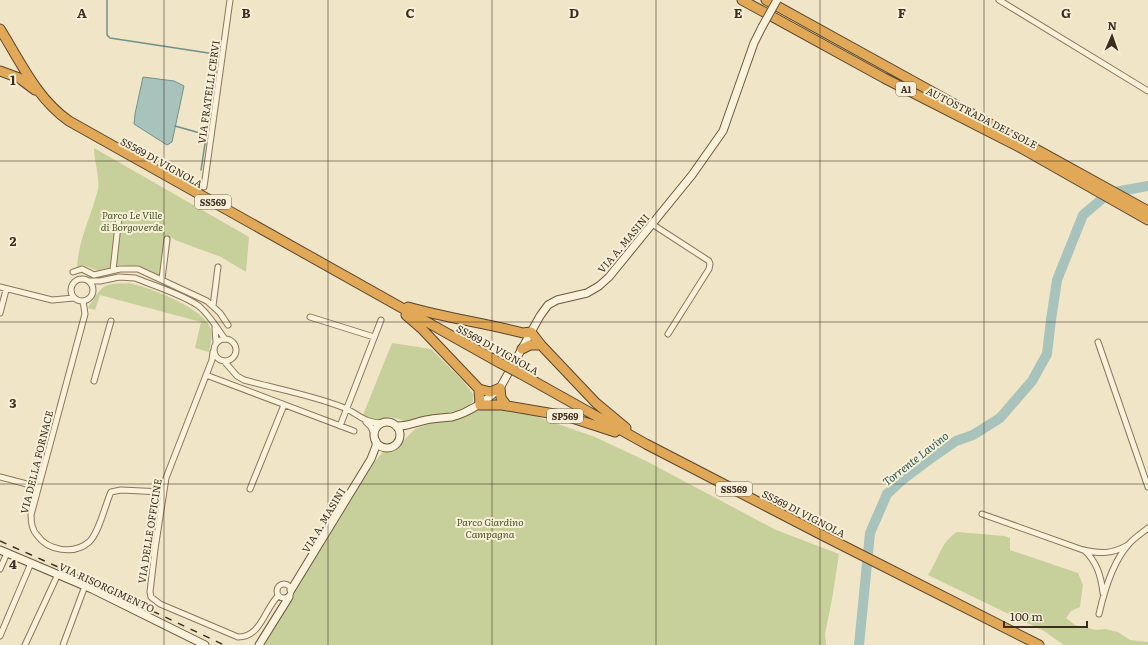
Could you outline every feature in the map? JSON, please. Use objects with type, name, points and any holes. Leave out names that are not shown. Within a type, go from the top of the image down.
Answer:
[{"type":"highway","name":"AUTOSTRADA DEL SOLE","points":[[742,0],[884,78],[1023,149],[1148,220]]},
{"type":"highway","name":"AUTOSTRADA DEL SOLE","points":[[766,0],[1146,209]]},
{"type":"highway","name":"SS569 DI VIGNOLA","points":[[0,29],[40,94],[59,114],[81,129],[646,444],[1038,645]]},
{"type":"highway","points":[[0,38],[0,44]]},
{"type":"highway","name":"SS569","points":[[0,71],[19,78],[40,94]]},
{"type":"highway","points":[[392,302],[428,313],[523,333],[531,332]]},
{"type":"highway","points":[[392,302],[421,328],[479,390],[490,392],[500,388],[501,398],[507,406]]},
{"type":"highway","points":[[515,331],[522,341],[522,350]]},
{"type":"highway","name":"SP569","points":[[531,332],[541,345],[596,403],[646,444]]},
{"type":"highway","points":[[522,350],[530,345],[541,345]]},
{"type":"highway","points":[[479,390],[480,404]]},
{"type":"highway","name":"SP569","points":[[480,404],[507,406],[566,416],[608,429],[646,444]]},
{"type":"street","name":"VIA FRATELLI CERVI","points":[[204,187],[230,0]]},
{"type":"street","name":"VIA A. MASINI","points":[[259,645],[371,459],[376,446],[376,428],[382,423],[389,422],[396,426],[400,426],[424,420],[452,417],[470,410],[480,404],[500,388],[540,316],[548,305],[557,300],[587,293],[599,286],[609,276],[704,160],[723,131],[754,43],[777,0]]},
{"type":"street","points":[[999,0],[1148,91]]},
{"type":"street","points":[[113,270],[119,217]]},
{"type":"street","points":[[652,224],[709,261],[710,264],[709,269],[668,334]]},
{"type":"street","points":[[162,279],[167,239]]},
{"type":"street","points":[[213,306],[218,267]]},
{"type":"street","points":[[73,272],[82,269],[94,275],[120,268],[138,269],[207,301],[213,306],[228,325]]},
{"type":"street","points":[[60,299],[71,289],[73,282],[83,278],[90,281],[128,277],[146,282],[181,297],[199,307],[208,316],[225,339],[234,344],[236,351],[233,362],[234,372]]},
{"type":"street","points":[[0,287],[6,290],[52,300],[74,298],[83,301],[89,298],[98,286],[106,280]]},
{"type":"street","points":[[90,281],[93,292]]},
{"type":"street","points":[[71,289],[74,298]]},
{"type":"street","points":[[0,313],[6,290]]},
{"type":"street","name":"VIA DELLA FORNACE","points":[[83,301],[84,314],[31,515],[33,529],[37,536],[48,545],[62,550],[81,547],[92,539],[111,492],[121,490],[163,492]]},
{"type":"street","points":[[310,317],[374,337]]},
{"type":"street","points":[[340,426],[381,320]]},
{"type":"street","points":[[94,381],[111,321]]},
{"type":"street","points":[[215,324],[216,343],[214,352],[216,357],[244,380],[319,400],[346,409],[372,423],[382,423]]},
{"type":"street","points":[[216,343],[221,339],[225,339]]},
{"type":"street","points":[[1098,342],[1148,486]]},
{"type":"street","name":"VIA DELLE OFFICINE","points":[[214,352],[210,366],[166,478],[150,592],[155,600],[238,637],[244,637],[255,631],[278,596]]},
{"type":"street","points":[[210,366],[221,361],[230,360],[235,355]]},
{"type":"street","points":[[206,375],[354,431]]},
{"type":"street","points":[[250,489],[284,405]]},
{"type":"street","points":[[364,420],[371,427],[381,446],[388,448]]},
{"type":"street","name":"VIA A. MASINI","points":[[371,459],[382,450],[395,445],[399,438],[416,423]]},
{"type":"street","points":[[396,426],[399,431],[399,438]]},
{"type":"street","points":[[0,477],[38,487]]},
{"type":"street","points":[[982,514],[1083,550],[1099,553],[1121,549],[1148,528]]},
{"type":"street","points":[[1099,614],[1104,593],[1115,566],[1128,545]]},
{"type":"street","points":[[1083,550],[1090,556],[1098,568],[1104,593]]},
{"type":"street","points":[[0,569],[4,552]]},
{"type":"street","name":"VIA RISORGIMENTO","points":[[4,552],[85,586],[192,642],[204,645]]},
{"type":"street","points":[[0,636],[31,563]]},
{"type":"street","points":[[25,645],[58,574]]},
{"type":"street","points":[[280,585],[288,585],[290,594],[282,599],[278,596],[277,590],[280,585]]},
{"type":"street","points":[[63,645],[85,586]]},
{"type":"green space","name":"Parco Le Ville di Borgoverde","points":[[94,148],[249,237],[246,272],[221,257],[175,240],[171,237],[165,278],[139,267],[120,265],[98,271],[83,265],[77,268],[80,248],[98,189]]},
{"type":"green space","points":[[128,283],[148,288],[174,299],[197,313],[205,320],[211,330],[212,336],[209,352],[195,348],[201,322],[100,295],[95,310],[88,308],[98,292],[105,286]]},
{"type":"green space","points":[[392,343],[431,349],[463,381],[473,394],[473,401],[469,406],[452,412],[443,418],[427,415],[403,422],[402,420],[391,417],[373,420],[363,415]]},
{"type":"green space","name":"Parco Giardino Campagna","points":[[477,404],[535,416],[595,437],[646,461],[776,530],[839,554],[825,634],[826,645],[259,645],[318,546],[325,543],[373,464],[383,452],[394,450],[415,429],[452,416]]},
{"type":"green space","points":[[957,532],[1004,536],[1010,538],[1010,550],[1078,573],[1083,585],[1080,607],[1071,611],[1066,618],[1075,625],[1096,630],[1105,629],[1118,632],[1130,640],[1148,642],[1148,645],[1064,645],[1044,631],[928,575],[943,546],[951,536]]},
{"type":"water","points":[[143,77],[174,81],[184,86],[172,142],[167,145],[134,124]]},
{"type":"waterway","points":[[107,0],[107,35],[110,38],[215,54],[218,57]]},
{"type":"waterway","points":[[201,170],[217,65]]},
{"type":"waterway","points":[[175,126],[207,135]]},
{"type":"waterway","name":"Torrente Lavino","points":[[859,645],[870,533],[887,494],[902,480],[956,441],[973,435],[1000,418],[1032,381],[1047,354],[1057,280],[1083,215],[1109,193],[1148,186]]},
{"type":"railway","points":[[0,541],[85,579],[224,645]]}]
